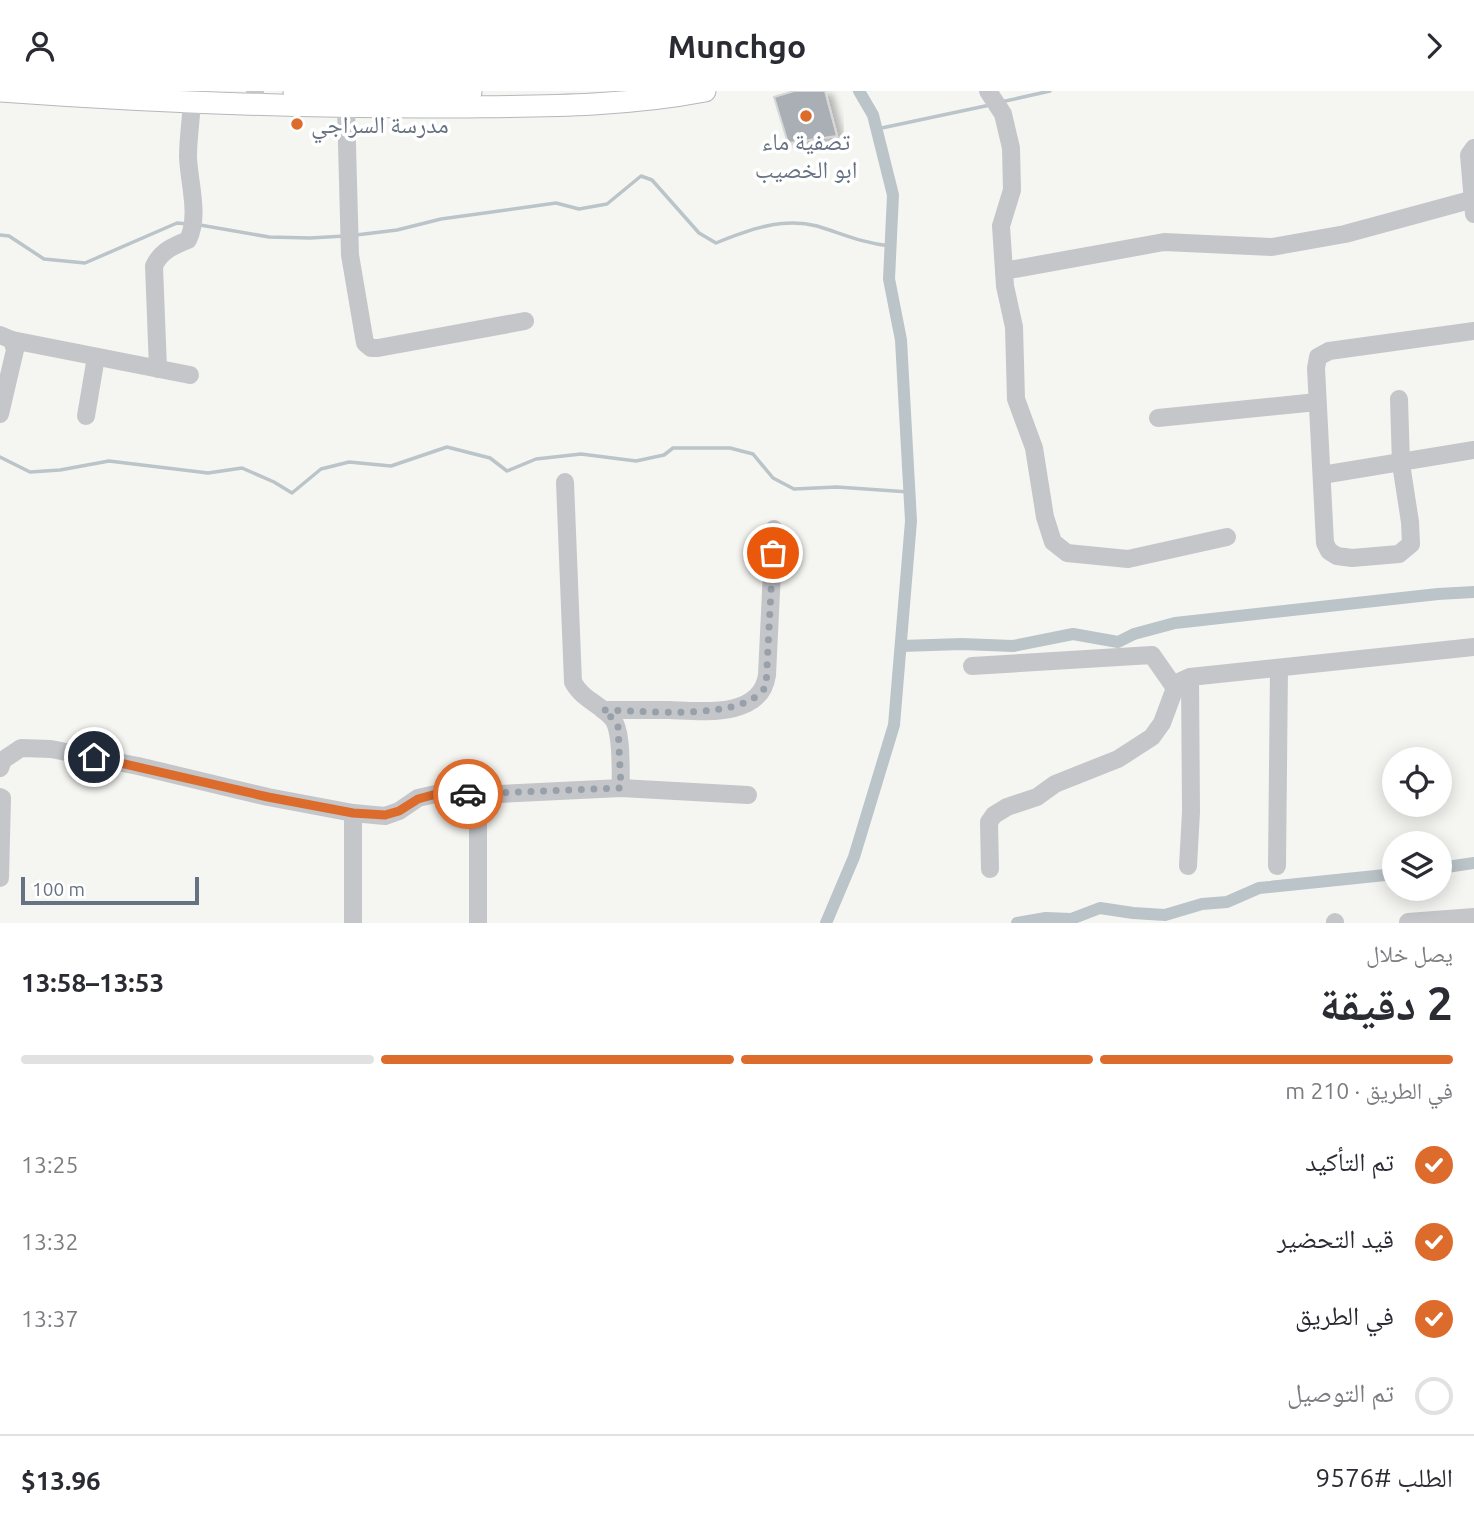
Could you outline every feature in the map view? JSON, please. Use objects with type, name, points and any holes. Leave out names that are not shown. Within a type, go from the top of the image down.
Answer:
[{"type":"main road","points":[[0,91],[345,108],[603,104],[705,91]]},
{"type":"main road","points":[[248,91],[589,91]]},
{"type":"street","points":[[989,92],[1003,114],[1011,148],[1012,190],[1001,226],[1004,271],[1014,327],[1016,399],[1034,448],[1047,525],[1053,542],[1067,553],[1128,559],[1227,537]]},
{"type":"street","points":[[158,369],[154,266],[170,247],[188,240],[191,235],[193,213],[188,157],[192,101]]},
{"type":"street","points":[[345,108],[350,255],[363,340],[371,348],[382,348],[525,321]]},
{"type":"street","points":[[1004,271],[1164,242],[1272,247],[1345,234],[1474,204],[1469,155],[1474,148]]},
{"type":"street","points":[[1399,399],[1401,464],[1412,537],[1406,551],[1399,554],[1352,558],[1337,556],[1329,551],[1325,543],[1316,362],[1324,352],[1474,331]]},
{"type":"street","points":[[6,337],[96,358],[190,375]]},
{"type":"street","points":[[0,414],[15,350],[6,337]]},
{"type":"street","points":[[86,416],[96,358]]},
{"type":"street","points":[[1158,418],[1317,402]]},
{"type":"street","points":[[1322,475],[1474,450]]},
{"type":"street","points":[[565,482],[573,682],[578,691],[612,718],[618,727],[621,788]]},
{"type":"street","points":[[603,710],[719,711],[744,704],[762,692],[766,686],[767,675],[774,529]]},
{"type":"street","points":[[990,869],[989,823],[994,815],[1006,807],[1037,797],[1055,785],[1118,759],[1152,737],[1162,723],[1175,688],[1190,677],[1474,647]]},
{"type":"street","points":[[972,666],[1152,655],[1175,688]]},
{"type":"street","points":[[1277,866],[1279,668]]},
{"type":"street","points":[[1188,866],[1191,812],[1190,677]]},
{"type":"street","points":[[0,768],[3,760],[21,748],[51,749],[138,766],[268,797],[353,813],[385,815],[399,811],[418,799],[440,793],[478,795],[621,788],[748,795]]},
{"type":"street","points":[[478,795],[478,923]]},
{"type":"street","points":[[0,797],[0,879]]},
{"type":"street","points":[[353,813],[353,923]]},
{"type":"street","points":[[1408,922],[1474,917]]},
{"type":"building","name":"تصفية ماء ابو الخصيب","points":[[794,91],[825,91],[837,136],[788,143],[774,97]]},
{"type":"waterway","points":[[826,923],[854,857],[894,725],[911,521],[901,340],[889,279],[893,195],[873,115],[859,91]]},
{"type":"waterway","points":[[1001,102],[1050,91]]},
{"type":"waterway","points":[[877,129],[990,105]]},
{"type":"waterway","points":[[356,235],[397,230],[441,219],[556,203],[579,209],[607,204],[641,176],[652,180],[699,233],[716,243],[753,230],[791,223],[817,226],[890,246]]},
{"type":"waterway","points":[[0,235],[9,236],[44,259],[85,263],[177,223],[188,224]]},
{"type":"waterway","points":[[200,225],[269,237],[345,236]]},
{"type":"waterway","points":[[0,457],[30,472],[60,470],[109,461],[208,473],[242,468],[292,493],[321,469],[349,462],[391,466],[447,447],[490,458],[507,471],[536,459],[581,454],[636,461],[664,455],[673,448],[730,448],[753,454],[773,478],[794,489],[837,487],[909,492]]},
{"type":"waterway","points":[[901,646],[1013,646],[1073,634],[1118,642],[1134,634],[1175,623],[1474,592]]},
{"type":"waterway","points":[[1452,866],[1474,863]]},
{"type":"waterway","points":[[1017,923],[1046,918],[1071,919],[1100,908],[1165,915],[1202,904],[1227,902],[1259,888],[1382,875]]},
{"type":"way so far","points":[[468,794],[621,788],[618,727],[603,710],[719,711],[752,701],[766,686],[773,553]]},
{"type":"place","name":"تصفية ماء ابو الخصيب","points":[[806,116]]},
{"type":"place","name":"مدرسة السراجي","points":[[297,124]]},
{"type":"route","points":[[94,757],[268,797],[353,813],[385,815],[399,811],[418,799],[440,793],[468,794]]}]
